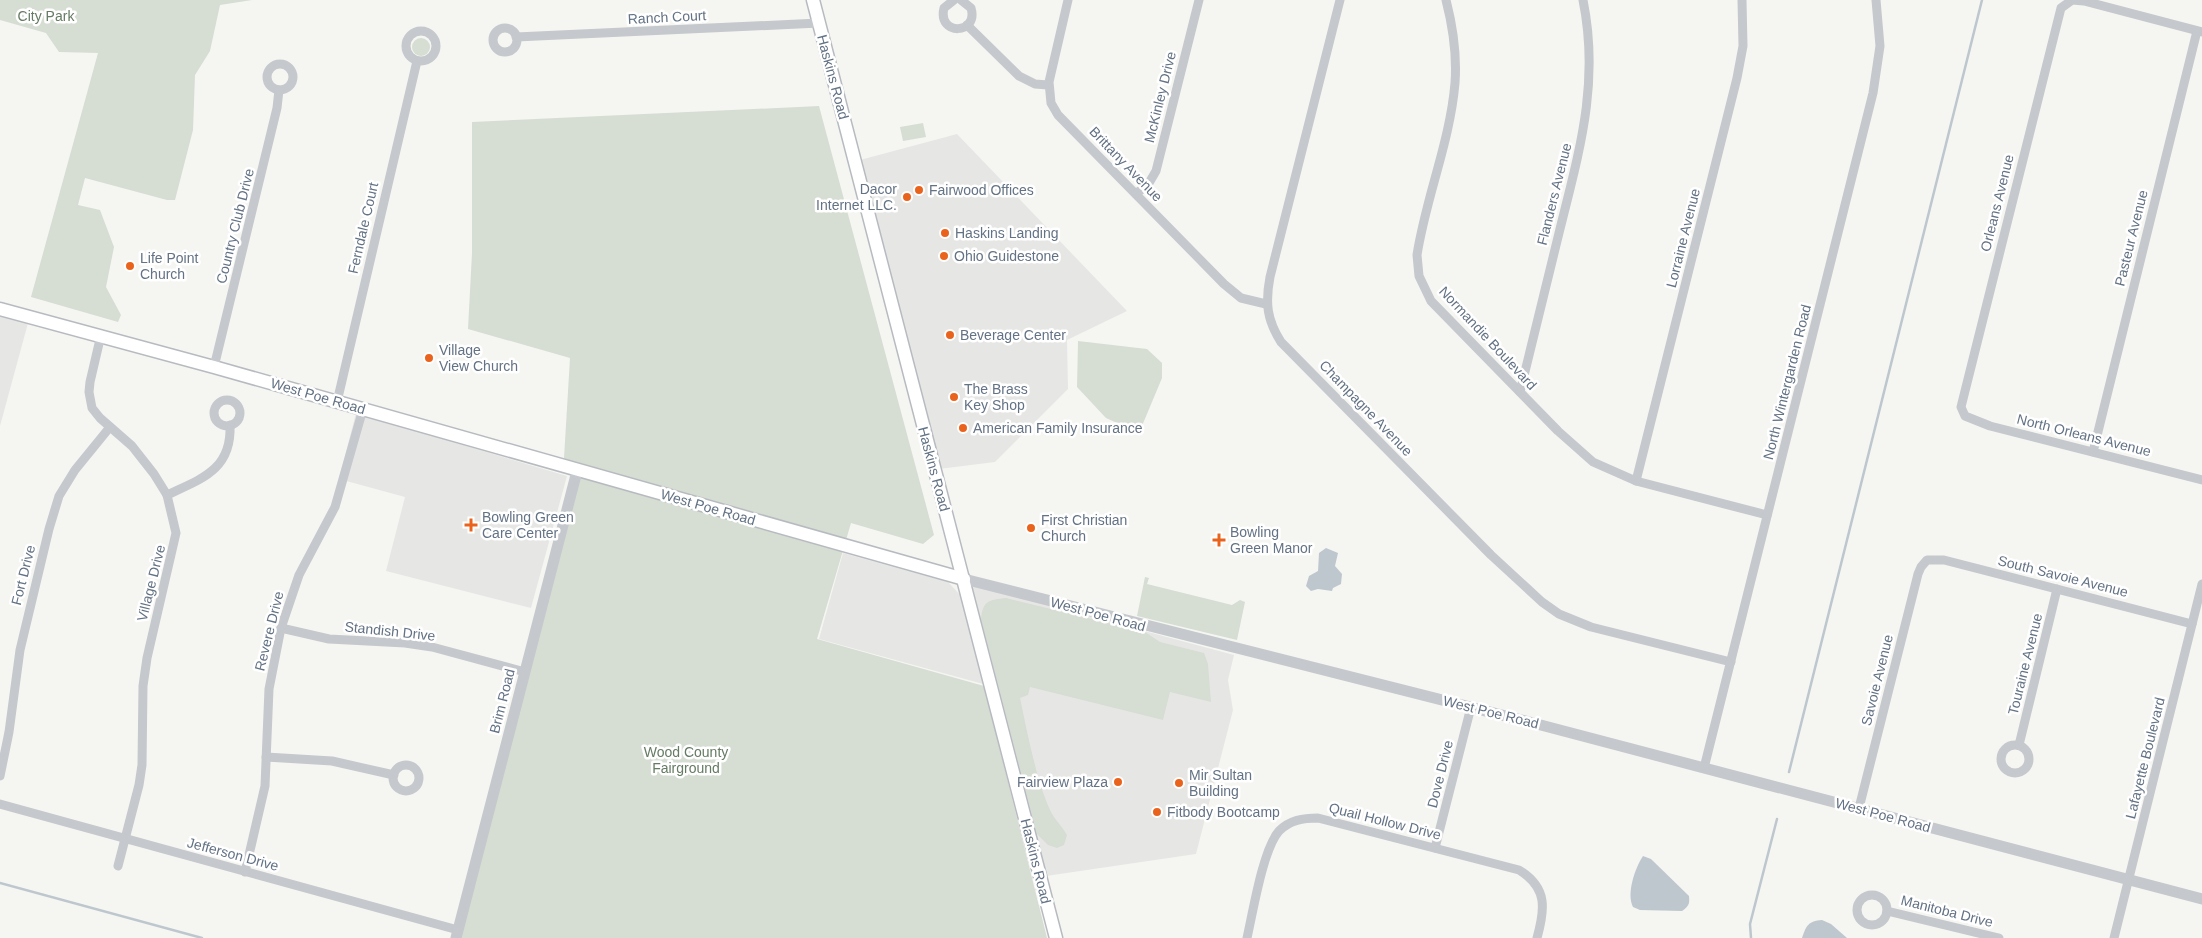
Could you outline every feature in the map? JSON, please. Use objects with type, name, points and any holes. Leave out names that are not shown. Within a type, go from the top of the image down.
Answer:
[{"type":"main road","name":"Haskins Road","points":[[813,0],[1056,938]]},
{"type":"main road","name":"West Poe Road","points":[[0,309],[214,367],[964,579]]},
{"type":"street","points":[[954,0],[944,8],[942,13],[945,23],[953,28],[963,28],[970,22],[972,12],[968,4],[961,0]]},
{"type":"street","name":"Brittany Avenue","points":[[1068,0],[1058,35],[1048,85],[1051,103],[1058,114],[1235,294],[1248,301],[1266,304]]},
{"type":"street","name":"McKinley Drive","points":[[1136,194],[1149,183],[1156,170],[1198,0]]},
{"type":"street","name":"Champagne Avenue","points":[[1340,0],[1270,277],[1266,304],[1274,330],[1281,342],[1486,550],[1542,602],[1559,614],[1591,627],[1731,662]]},
{"type":"street","name":"Normandie Boulevard","points":[[1446,0],[1453,34],[1455,82],[1446,130],[1419,241],[1417,269],[1424,289],[1431,301],[1564,438],[1593,462],[1636,482],[1767,515]]},
{"type":"street","name":"Flanders Avenue","points":[[1520,392],[1584,127],[1590,71],[1590,43],[1584,0]]},
{"type":"street","name":"Lorraine Avenue","points":[[1636,482],[1738,78],[1743,46],[1742,0]]},
{"type":"street","name":"North Wintergarden Road","points":[[1704,768],[1873,94],[1880,46],[1876,0]]},
{"type":"street","name":"Orleans Avenue","points":[[1962,412],[1962,396],[2061,8],[2072,0],[2084,2],[2199,31]]},
{"type":"street","name":"Ranch Court","points":[[516,37],[819,23]]},
{"type":"street","points":[[967,25],[1019,76],[1035,84],[1048,85]]},
{"type":"street","name":"Pasteur Avenue","points":[[2093,452],[2199,31]]},
{"type":"street","name":"Ferndale Court","points":[[337,402],[417,61]]},
{"type":"street","name":"Country Club Drive","points":[[214,367],[277,108],[279,90]]},
{"type":"street","name":"Village Drive","points":[[101,336],[89,392],[92,408],[146,462],[167,495],[176,526],[176,538],[147,658],[143,686],[142,765],[118,866]]},
{"type":"street","name":"Revere Drive","points":[[246,872],[262,806],[269,689],[281,628],[299,575],[335,507],[342,488],[363,409]]},
{"type":"street","name":"North Orleans Avenue","points":[[1962,412],[1970,419],[1985,424],[2202,480]]},
{"type":"street","points":[[167,495],[216,470],[224,457],[231,434],[230,425]]},
{"type":"street","name":"Fort Drive","points":[[0,776],[9,732],[20,650],[49,530],[60,496],[75,470],[110,428]]},
{"type":"street","name":"Brim Road","points":[[457,934],[577,471]]},
{"type":"street","name":"South Savoie Avenue","points":[[1927,560],[1944,560],[2192,624]]},
{"type":"street","name":"Savoie Avenue","points":[[1859,808],[1918,574],[1927,560]]},
{"type":"street","name":"West Poe Road","points":[[964,579],[1471,707],[2202,899]]},
{"type":"street","name":"Lafayette Boulevard","points":[[2114,938],[2130,881],[2202,584]]},
{"type":"street","name":"Touraine Avenue","points":[[2019,745],[2057,589]]},
{"type":"street","name":"Standish Drive","points":[[281,628],[329,639],[405,643],[432,647],[525,672]]},
{"type":"street","name":"Dove Drive","points":[[1435,848],[1471,707]]},
{"type":"street","points":[[266,757],[332,761],[394,775]]},
{"type":"street","name":"Jefferson Drive","points":[[0,804],[246,872],[457,934]]},
{"type":"street","name":"Quail Hollow Drive","points":[[1247,938],[1272,842],[1280,830],[1293,822],[1307,818],[1318,818],[1512,868],[1531,879],[1539,890],[1543,904],[1537,938]]},
{"type":"street","name":"Manitoba Drive","points":[[1887,911],[1999,938]]},
{"type":"shaded area","points":[[957,134],[1127,311],[1067,340],[1068,389],[995,462],[939,469],[860,160]]},
{"type":"shaded area","points":[[0,309],[28,323],[0,426]]},
{"type":"shaded area","points":[[356,413],[567,476],[531,608],[386,571],[405,497],[339,479]]},
{"type":"shaded area","points":[[1326,548],[1338,553],[1335,566],[1342,574],[1341,584],[1333,588],[1332,591],[1318,589],[1311,591],[1306,586],[1309,576],[1318,571],[1319,553]]},
{"type":"shaded area","points":[[843,553],[948,582],[961,596],[983,684],[819,639]]},
{"type":"shaded area","name":"Fairview Plaza","points":[[969,584],[1234,655],[1228,680],[1233,710],[1196,854],[1046,876]]},
{"type":"shaded area","points":[[1643,856],[1651,859],[1689,896],[1689,903],[1684,910],[1640,910],[1633,907],[1630,895],[1632,881]]},
{"type":"shaded area","points":[[1822,920],[1831,924],[1847,938],[1802,938],[1808,925]]},
{"type":"green space","name":"City Park","points":[[0,0],[252,0],[220,5],[210,51],[195,75],[193,130],[175,200],[167,200],[85,178],[78,205],[100,210],[114,247],[106,287],[121,315],[118,322],[31,297],[98,53],[59,52],[46,33],[0,20]]},
{"type":"green space","points":[[421,38],[427,41],[430,47],[427,53],[421,56],[415,53],[412,47],[415,41]]},
{"type":"green space","name":"Wood County Fairground","points":[[819,106],[934,535],[923,544],[851,523],[817,639],[984,686],[1047,938],[456,938],[577,471],[564,458],[570,358],[468,329],[472,253],[472,122]]},
{"type":"green space","points":[[923,123],[926,137],[903,141],[900,127]]},
{"type":"green space","points":[[1078,341],[1147,349],[1162,363],[1162,378],[1139,433],[1106,418],[1077,387]]},
{"type":"green space","points":[[1145,577],[1149,578],[1147,584],[1232,605],[1240,600],[1245,602],[1237,640],[1137,616]]},
{"type":"green space","points":[[1006,598],[1145,632],[1160,642],[1204,653],[1208,664],[1211,702],[1170,692],[1163,720],[1030,687],[1028,695],[1020,698],[1040,784],[1052,813],[1067,835],[1064,845],[1057,848],[1048,845],[1037,834],[981,619],[983,608],[988,602]]},
{"type":"waterway","points":[[1789,772],[1982,0]]},
{"type":"waterway","points":[[1751,938],[1750,924],[1777,819]]},
{"type":"waterway","points":[[0,883],[202,938]]},
{"type":"place","name":"Fairwood Offices","points":[[919,190]]},
{"type":"place","name":"Dacor Internet LLC.","points":[[907,197]]},
{"type":"place","name":"Haskins Landing","points":[[945,233]]},
{"type":"place","name":"Ohio Guidestone","points":[[944,256]]},
{"type":"place","name":"Life Point Church","points":[[130,266]]},
{"type":"place","name":"Beverage Center","points":[[950,335]]},
{"type":"place","name":"Village View Church","points":[[429,358]]},
{"type":"place","name":"The Brass Key Shop","points":[[954,397]]},
{"type":"place","name":"American Family Insurance","points":[[963,428]]},
{"type":"place","name":"Bowling Green Care Center","points":[[471,525]]},
{"type":"place","name":"First Christian Church","points":[[1031,528]]},
{"type":"place","name":"Bowling Green Manor","points":[[1219,540]]},
{"type":"place","name":"Fairview Plaza","points":[[1118,782]]},
{"type":"place","name":"Mir Sultan Building","points":[[1179,783]]},
{"type":"place","name":"Fitbody Bootcamp","points":[[1157,812]]}]
